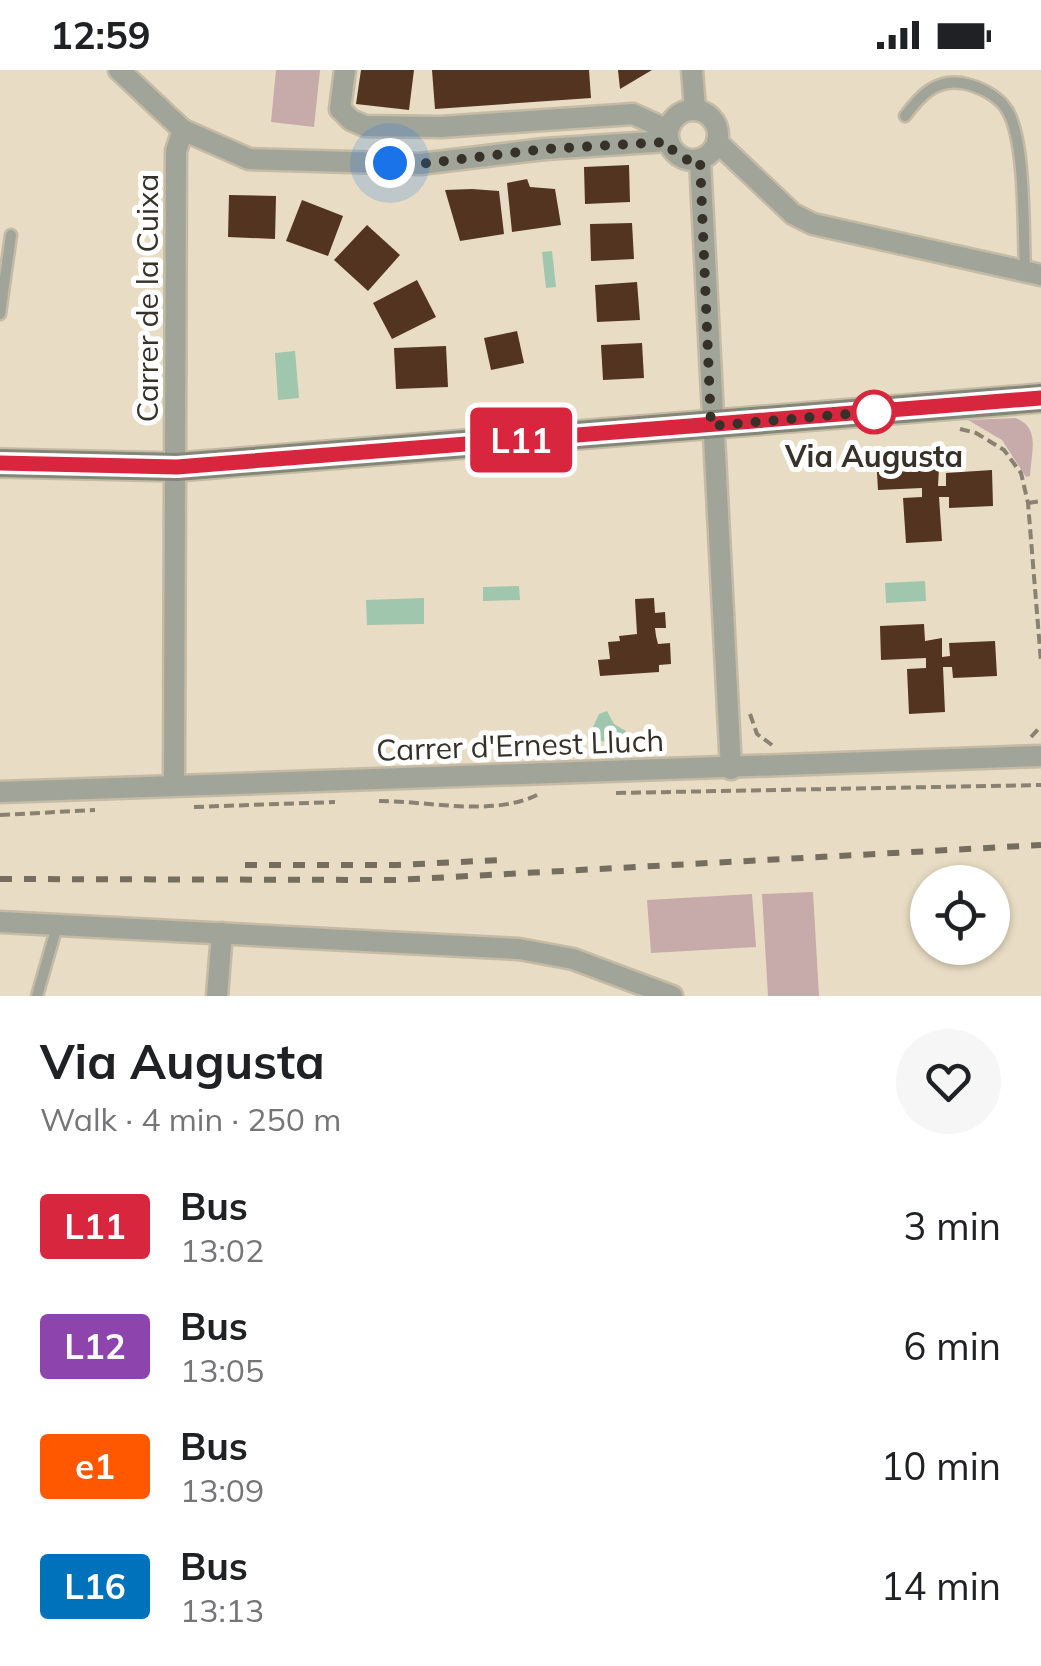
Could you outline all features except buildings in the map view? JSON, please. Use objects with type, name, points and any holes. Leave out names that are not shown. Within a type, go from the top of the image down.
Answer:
[{"type":"main road","points":[[0,463],[177,467],[1041,398]]},
{"type":"street","points":[[119,70],[183,130],[249,159],[420,164],[668,136]]},
{"type":"street","points":[[345,70],[340,109],[350,120],[366,126],[442,126],[632,114],[668,136],[677,155],[692,161],[708,156],[717,142]]},
{"type":"street","points":[[692,70],[695,110]]},
{"type":"street","points":[[668,136],[678,114],[695,110],[714,121],[717,142],[793,214],[813,224],[1033,273]]},
{"type":"street","name":"Carrer de la Cuixa","points":[[174,785],[176,152],[183,130]]},
{"type":"street","points":[[700,160],[731,769]]},
{"type":"street","name":"Carrer d'Ernest Lluch","points":[[0,792],[731,769],[1035,750]]},
{"type":"street","points":[[0,922],[519,949],[573,959],[672,996]]},
{"type":"street","points":[[217,996],[222,934]]},
{"type":"lane","points":[[905,116],[932,86],[952,82],[974,85],[1006,108],[1016,132],[1033,273]]},
{"type":"lane","points":[[0,314],[11,235]]},
{"type":"lane","points":[[38,996],[58,925]]},
{"type":"path","points":[[948,430],[976,433],[1004,450],[1021,473],[1028,502],[1041,662]]},
{"type":"path","points":[[1028,502],[1041,501]]},
{"type":"path","points":[[749,700],[757,734],[765,742],[783,748]]},
{"type":"path","points":[[1035,750],[1041,726]]},
{"type":"path","points":[[614,792],[1041,785]]},
{"type":"path","points":[[362,801],[485,807],[518,804],[540,794]]},
{"type":"path","points":[[183,806],[346,802]]},
{"type":"path","points":[[0,815],[106,809]]},
{"type":"shaded area","points":[[276,70],[320,70],[314,127],[271,122]]},
{"type":"shaded area","points":[[552,251],[556,287],[546,288],[542,252]]},
{"type":"shaded area","points":[[295,351],[299,398],[278,400],[275,353]]},
{"type":"shaded area","points":[[1016,418],[1032,435],[1030,476],[1026,477],[1002,440],[968,420]]},
{"type":"shaded area","points":[[925,581],[926,601],[886,603],[885,583]]},
{"type":"shaded area","points":[[519,586],[520,600],[483,601],[483,587]]},
{"type":"shaded area","points":[[424,598],[424,624],[367,625],[366,600]]},
{"type":"shaded area","points":[[607,711],[614,724],[626,731],[616,743],[601,741],[593,727],[599,714]]},
{"type":"shaded area","points":[[813,892],[819,996],[768,996],[762,894]]},
{"type":"shaded area","points":[[752,894],[756,947],[651,953],[647,900]]},
{"type":"railway","points":[[0,879],[396,880],[1041,845]]},
{"type":"railway","points":[[245,865],[500,860]]},
{"type":"bus line","name":"L11","points":[[0,463],[177,467],[1041,398]]},
{"type":"place","name":"Via Augusta","points":[[874,412]]},
{"type":"route","points":[[390,163],[420,164],[545,149],[668,142],[684,159],[700,160],[711,426],[882,411],[874,412]]}]
